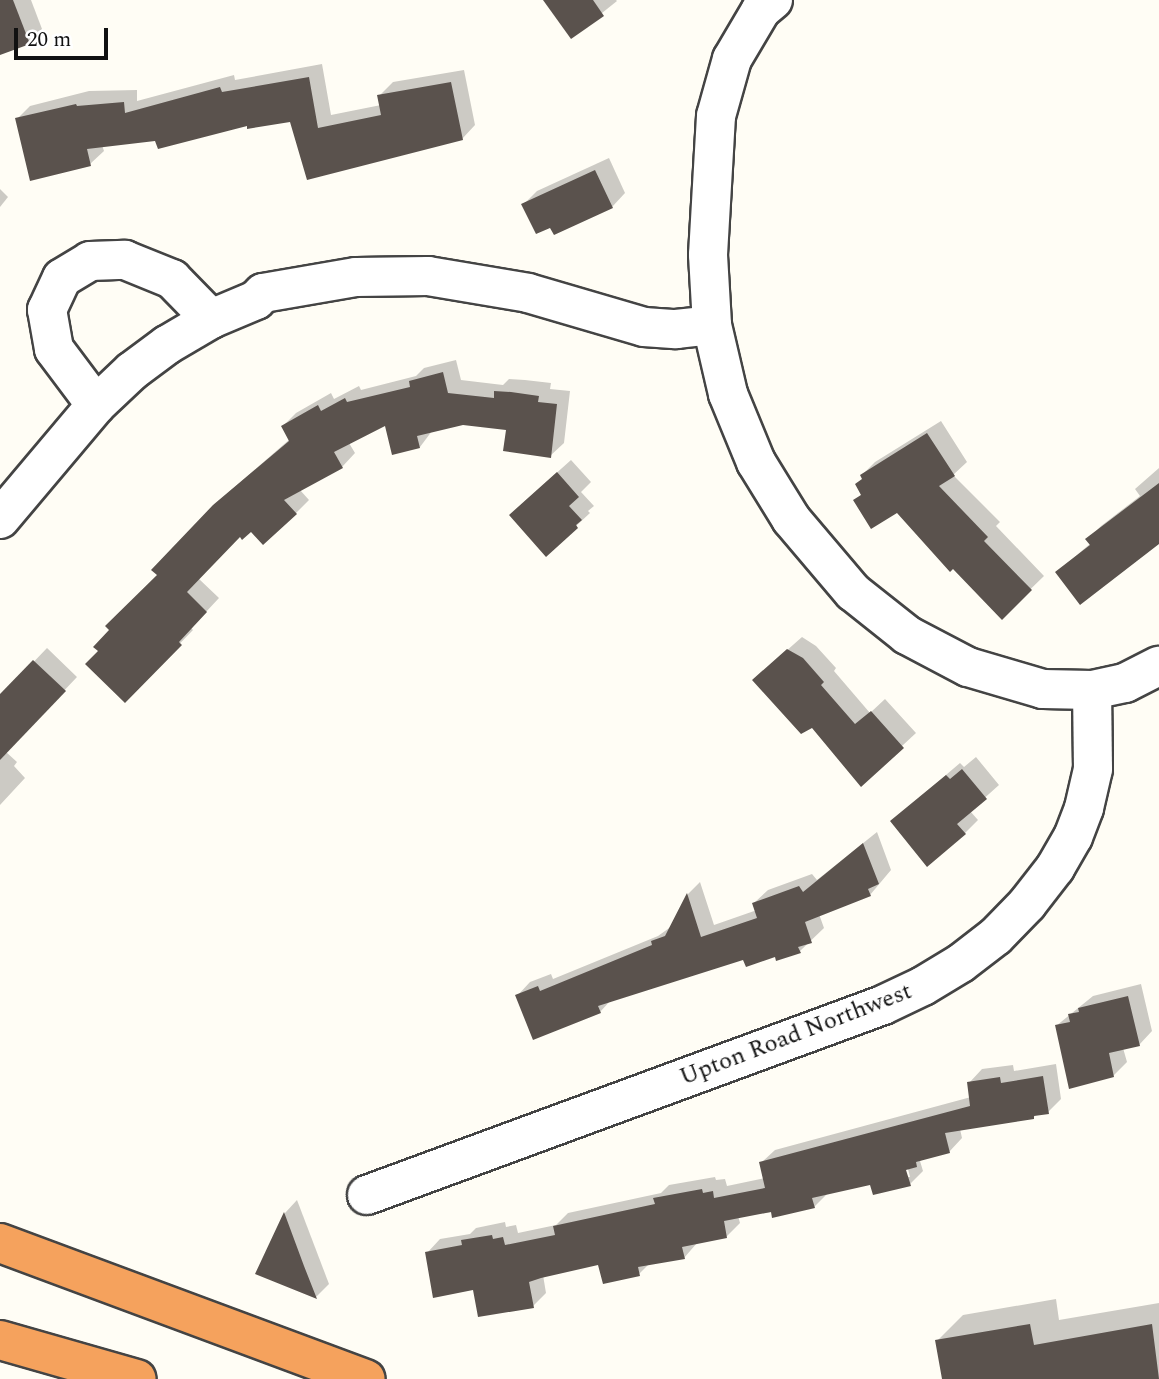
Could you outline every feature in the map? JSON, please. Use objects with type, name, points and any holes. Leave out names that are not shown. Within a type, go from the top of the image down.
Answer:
[{"type":"highway","points":[[0,1243],[365,1379]]},
{"type":"highway","points":[[0,1342],[87,1379]]},
{"type":"highway","points":[[0,1342],[137,1379]]},
{"type":"street","points":[[762,3],[732,59],[716,116],[708,255],[712,325],[728,394],[756,462],[791,519],[853,592],[907,635],[968,667],[1043,689],[1092,690],[1125,683],[1159,666]]},
{"type":"street","points":[[96,405],[54,349],[47,310],[62,278],[90,261],[125,260],[172,279],[211,319]]},
{"type":"street","points":[[0,519],[96,405],[158,352],[211,319],[256,300],[263,293],[356,277],[428,276],[528,293],[644,327],[676,329],[712,325]]},
{"type":"street","name":"Upton Road Northwest","points":[[367,1195],[883,1005],[923,986],[961,963],[996,936],[1027,904],[1055,868],[1073,837],[1084,808],[1093,769],[1092,690]]},
{"type":"building","points":[[0,0],[13,0],[30,44],[0,55]]},
{"type":"building","points":[[543,0],[593,0],[604,16],[571,39]]},
{"type":"building","points":[[309,77],[318,128],[381,115],[377,95],[451,82],[463,140],[307,180],[290,122],[247,129],[247,126],[158,149],[155,141],[87,149],[91,166],[30,181],[15,118],[76,104],[124,102],[125,113],[220,87],[222,92]]},
{"type":"building","points":[[595,170],[613,208],[554,235],[550,228],[536,234],[521,204]]},
{"type":"building","points":[[443,372],[448,393],[494,398],[494,391],[511,392],[539,396],[538,402],[557,404],[551,458],[503,451],[506,430],[463,425],[417,436],[420,448],[392,455],[385,426],[334,452],[343,468],[284,500],[297,514],[263,545],[251,532],[242,540],[240,537],[187,592],[207,612],[179,642],[182,645],[125,703],[85,664],[98,651],[93,647],[109,630],[105,626],[157,575],[151,570],[213,505],[289,441],[281,426],[318,405],[321,411],[345,398],[347,402],[410,387],[409,381]]},
{"type":"building","points":[[927,433],[955,476],[939,486],[988,537],[984,541],[1032,590],[1002,620],[953,569],[950,572],[897,513],[871,529],[853,500],[861,495],[855,484],[862,479],[860,475]]},
{"type":"building","points":[[557,472],[579,497],[569,506],[582,520],[576,525],[578,528],[546,557],[509,515]]},
{"type":"building","points":[[1159,483],[1159,544],[1080,605],[1055,572],[1090,545],[1085,539]]},
{"type":"building","points":[[787,649],[803,658],[824,682],[821,685],[855,724],[871,711],[904,748],[861,787],[812,728],[801,734],[752,680]]},
{"type":"building","points":[[33,660],[66,691],[0,760],[0,694]]},
{"type":"building","points":[[962,769],[987,799],[957,824],[966,834],[927,867],[890,821],[946,775],[950,779]]},
{"type":"building","points":[[863,843],[879,884],[868,889],[871,896],[805,922],[812,943],[798,947],[801,953],[776,961],[775,957],[746,967],[743,960],[598,1006],[601,1013],[533,1040],[515,995],[538,986],[540,991],[652,945],[651,941],[665,936],[687,893],[701,937],[757,918],[752,903],[799,886],[803,892]]},
{"type":"building","points":[[1128,996],[1140,1046],[1109,1053],[1114,1077],[1069,1089],[1055,1025],[1070,1022],[1068,1014],[1079,1012],[1078,1008]]},
{"type":"building","points":[[1043,1076],[1049,1114],[1034,1116],[1034,1119],[945,1133],[950,1153],[916,1162],[917,1167],[906,1170],[911,1186],[873,1195],[870,1185],[812,1198],[815,1208],[772,1218],[771,1212],[724,1221],[727,1238],[682,1247],[685,1259],[638,1267],[640,1276],[603,1284],[598,1265],[541,1278],[529,1282],[534,1308],[478,1317],[473,1290],[433,1298],[425,1252],[462,1245],[461,1240],[492,1235],[493,1239],[503,1237],[505,1245],[555,1235],[553,1226],[655,1204],[653,1198],[702,1189],[703,1193],[713,1191],[714,1198],[765,1188],[759,1162],[970,1106],[967,1082],[1000,1077],[1001,1083]]},
{"type":"building","points":[[284,1212],[304,1266],[317,1299],[255,1274]]},
{"type":"building","points":[[1030,1324],[1034,1345],[1152,1324],[1159,1379],[942,1379],[935,1340]]}]
